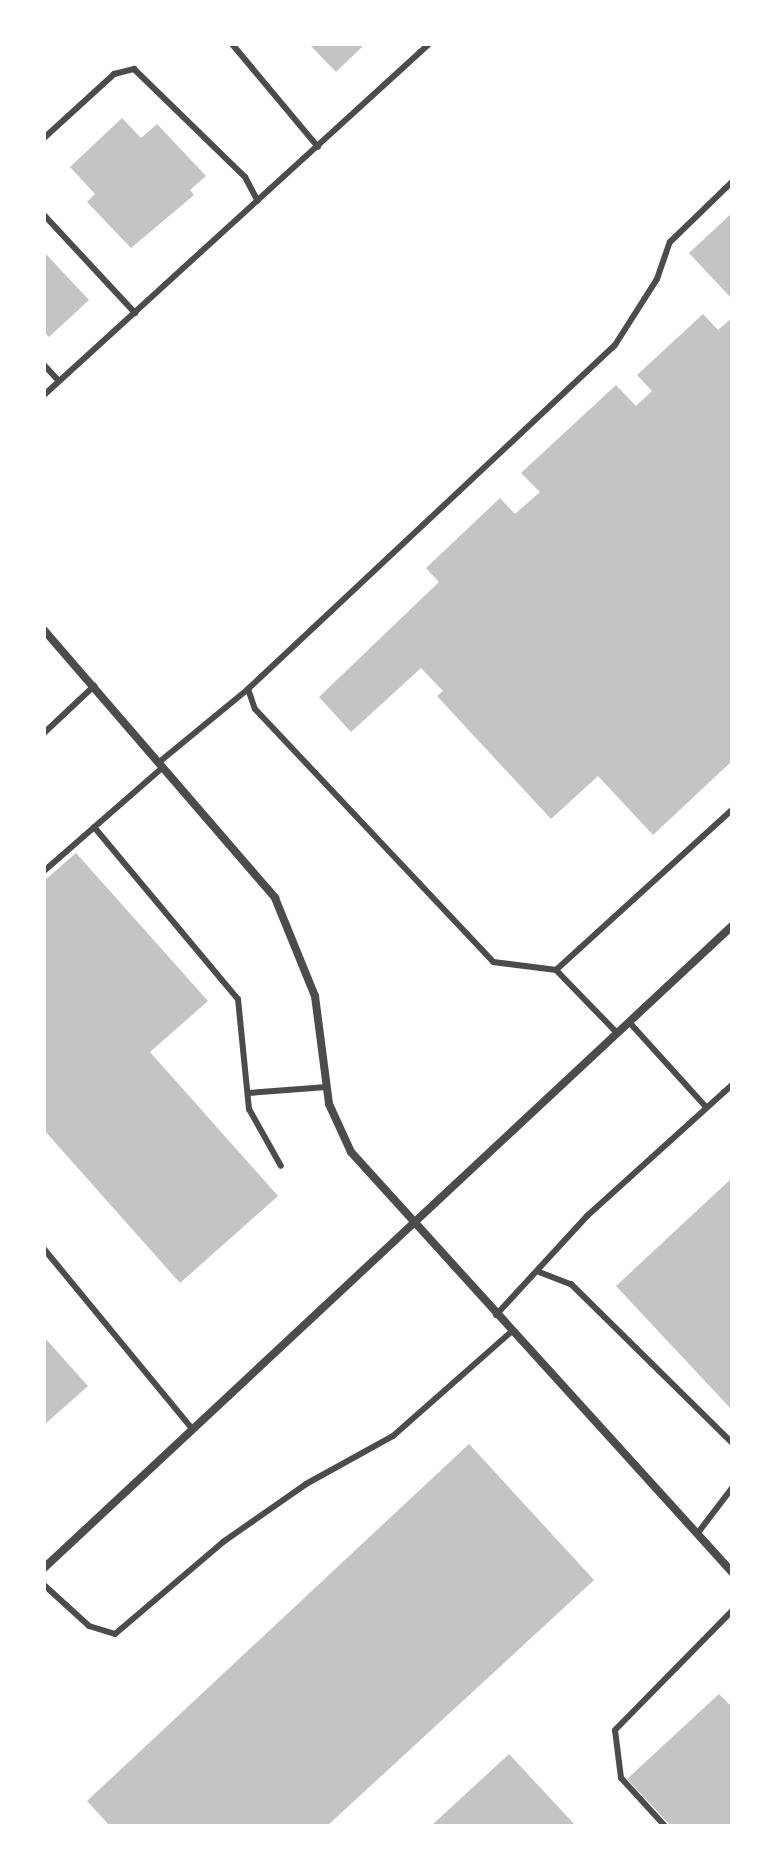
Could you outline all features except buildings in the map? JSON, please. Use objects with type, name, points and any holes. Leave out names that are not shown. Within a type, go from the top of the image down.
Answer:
[{"type":"street","points":[[44,630],[275,898],[315,996],[327,1087],[351,1152],[412,1226],[732,1572]]},
{"type":"street","points":[[44,1568],[732,926]]},
{"type":"lane","points":[[232,44],[318,147]]},
{"type":"lane","points":[[44,395],[429,44]]},
{"type":"lane","points":[[44,138],[114,74],[134,69],[245,177],[258,201]]},
{"type":"lane","points":[[44,871],[248,689],[615,345],[657,279],[670,242],[732,182]]},
{"type":"lane","points":[[44,215],[135,313]]},
{"type":"lane","points":[[44,365],[59,381]]},
{"type":"lane","points":[[44,733],[95,686]]},
{"type":"lane","points":[[248,689],[255,709],[493,962],[556,970],[617,1033]]},
{"type":"lane","points":[[556,970],[732,810]]},
{"type":"lane","points":[[94,827],[238,999],[253,1125],[281,1166]]},
{"type":"lane","points":[[629,1022],[706,1107]]},
{"type":"lane","points":[[496,1315],[539,1272],[571,1232],[732,1085]]},
{"type":"lane","points":[[248,1093],[327,1087]]},
{"type":"lane","points":[[44,1249],[193,1430]]},
{"type":"lane","points":[[539,1272],[571,1284],[732,1443]]},
{"type":"lane","points":[[44,1585],[89,1626],[115,1634],[223,1542],[306,1484],[393,1436],[511,1332]]},
{"type":"lane","points":[[697,1534],[732,1488]]},
{"type":"lane","points":[[665,1826],[621,1778],[615,1730],[732,1611]]}]
